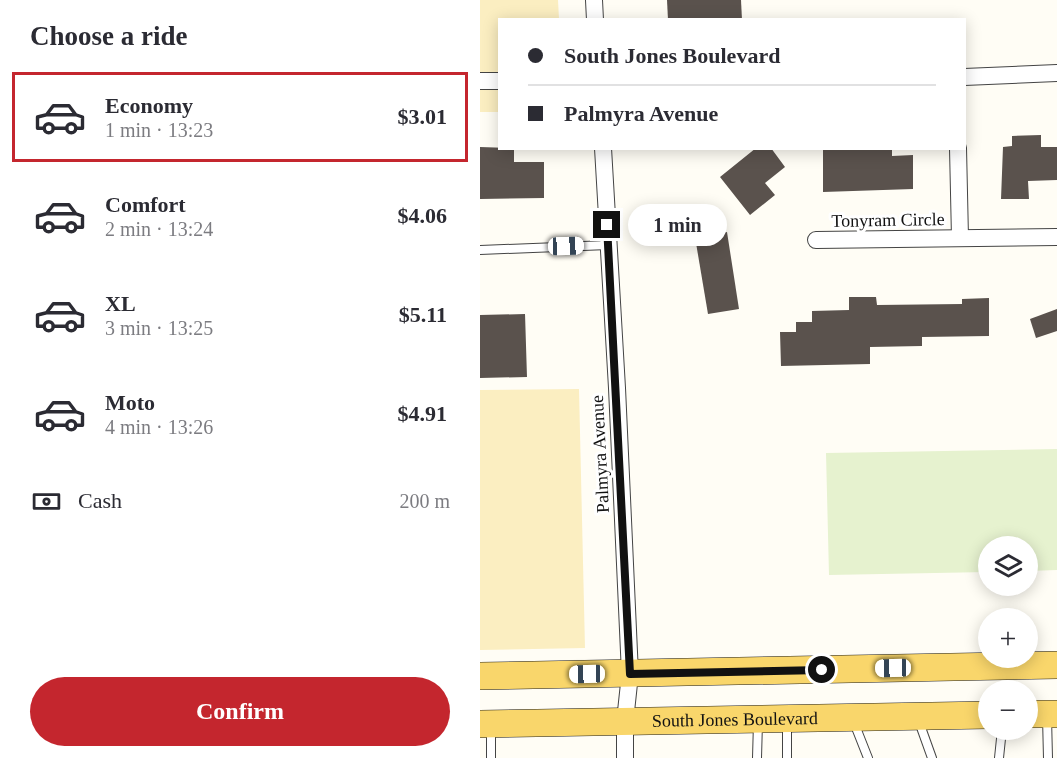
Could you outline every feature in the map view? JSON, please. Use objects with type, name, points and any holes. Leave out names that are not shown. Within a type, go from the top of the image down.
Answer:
[{"type":"main road","points":[[480,676],[1057,665]]},
{"type":"main road","name":"South Jones Boulevard","points":[[485,723],[978,715]]},
{"type":"street","points":[[594,0],[595,18]]},
{"type":"street","points":[[966,76],[1057,73]]},
{"type":"street","points":[[480,81],[498,81]]},
{"type":"street","name":"Palmyra Avenue","points":[[603,150],[630,674],[625,721],[625,758]]},
{"type":"street","name":"Tonyram Circle","points":[[958,150],[960,238]]},
{"type":"street","name":"Tonyram Circle","points":[[816,240],[1057,237]]},
{"type":"lane","points":[[480,250],[608,245]]},
{"type":"lane","points":[[1044,714],[1048,758]]},
{"type":"lane","points":[[916,716],[932,758]]},
{"type":"lane","points":[[852,717],[868,758]]},
{"type":"lane","points":[[787,718],[787,758]]},
{"type":"lane","points":[[757,758],[758,719]]},
{"type":"lane","points":[[485,723],[491,758]]},
{"type":"lane","points":[[999,758],[1001,740]]},
{"type":"sand","points":[[480,0],[558,0],[559,18],[498,18],[498,112],[480,112]]},
{"type":"sand","points":[[579,389],[585,648],[480,650],[480,390]]},
{"type":"green space","points":[[1057,449],[1057,570],[1038,571],[1038,536],[978,536],[978,572],[829,575],[826,453]]},
{"type":"building","points":[[667,0],[741,0],[742,18],[668,18]]},
{"type":"building","points":[[1041,135],[1041,147],[1057,147],[1057,180],[1028,181],[1029,199],[1001,199],[1003,147],[1012,146],[1012,136]]},
{"type":"building","points":[[480,147],[514,150],[514,162],[544,162],[544,198],[480,199]]},
{"type":"building","points":[[754,150],[772,150],[785,167],[765,183],[775,195],[750,215],[720,177]]},
{"type":"building","points":[[823,150],[892,150],[892,156],[913,155],[913,189],[823,192]]},
{"type":"building","points":[[727,232],[739,309],[708,314],[695,237]]},
{"type":"building","points":[[849,297],[876,297],[877,305],[962,304],[962,299],[989,298],[989,336],[922,337],[922,346],[870,347],[870,364],[781,366],[780,332],[796,332],[796,322],[812,322],[812,311],[849,310]]},
{"type":"building","points":[[1057,309],[1057,331],[1036,338],[1030,319]]},
{"type":"building","points":[[525,314],[527,377],[480,378],[480,315]]},
{"type":"route","points":[[607,225],[630,674],[822,670]]}]
